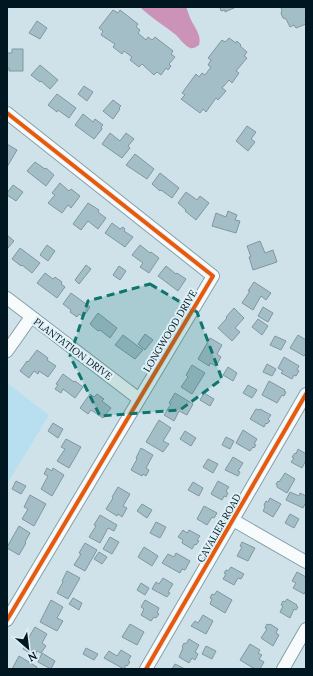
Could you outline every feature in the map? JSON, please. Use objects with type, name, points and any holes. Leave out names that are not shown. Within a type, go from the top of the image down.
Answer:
[{"type":"street","name":"LONGWOOD DRIVE","points":[[7,113],[213,276],[7,620]]},
{"type":"street","name":"PLANTATION DRIVE","points":[[7,298],[139,399]]},
{"type":"street","points":[[7,351],[31,317]]},
{"type":"street","name":"CAVALIER ROAD","points":[[146,669],[306,394]]},
{"type":"street","points":[[233,520],[306,562]]},
{"type":"street","points":[[283,669],[306,629]]},
{"type":"highlighted area","points":[[150,284],[197,312],[222,379],[180,410],[100,416],[70,356],[88,301]]},
{"type":"shaded area","points":[[140,7],[186,7],[199,35],[199,45],[192,48],[188,47],[176,35]]},
{"type":"shaded area","points":[[7,383],[49,415],[7,484]]},
{"type":"building","points":[[220,7],[236,7],[225,12],[225,10],[221,11]]},
{"type":"building","points":[[281,7],[306,7],[306,24],[296,28],[294,25],[290,27],[286,19],[283,18]]},
{"type":"building","points":[[113,10],[118,13],[120,10],[138,24],[136,27],[140,30],[138,33],[146,40],[148,37],[152,40],[155,37],[173,51],[171,54],[175,57],[169,64],[171,66],[168,70],[166,68],[161,75],[157,72],[154,75],[142,64],[139,67],[130,60],[132,57],[124,51],[122,54],[113,47],[115,44],[101,35],[103,31],[99,28]]},
{"type":"building","points":[[37,21],[47,28],[40,39],[29,33]]},
{"type":"building","points":[[229,38],[236,43],[237,41],[241,45],[240,46],[247,52],[244,56],[247,58],[236,71],[239,73],[232,83],[229,80],[222,88],[226,91],[218,100],[216,98],[206,112],[203,109],[200,113],[181,99],[185,95],[182,93],[196,74],[199,77],[202,73],[205,75],[211,67],[208,65],[211,60],[208,58],[222,40],[225,42]]},
{"type":"building","points":[[12,49],[23,49],[23,71],[9,71],[9,68],[7,68],[7,53],[12,53]]},
{"type":"building","points":[[40,65],[58,80],[50,89],[31,75]]},
{"type":"building","points":[[84,86],[93,92],[87,101],[78,94]]},
{"type":"building","points":[[57,94],[76,108],[69,118],[58,110],[57,112],[48,105]]},
{"type":"building","points":[[113,100],[121,106],[113,119],[103,111]]},
{"type":"building","points":[[83,114],[93,122],[95,119],[103,125],[101,127],[102,129],[94,139],[75,125]]},
{"type":"building","points":[[247,126],[256,132],[251,139],[255,142],[248,151],[236,141]]},
{"type":"building","points":[[110,133],[120,141],[126,133],[134,139],[128,146],[130,148],[122,158],[102,144]]},
{"type":"building","points":[[7,144],[17,150],[7,167]]},
{"type":"building","points":[[135,154],[154,169],[147,179],[126,165]]},
{"type":"building","points":[[35,162],[45,169],[46,168],[54,175],[46,186],[27,171]]},
{"type":"building","points":[[160,173],[179,188],[172,198],[152,184]]},
{"type":"building","points":[[60,183],[69,191],[71,189],[80,196],[71,208],[68,205],[62,213],[48,203],[55,195],[52,193]]},
{"type":"building","points":[[13,185],[23,192],[16,201],[7,195]]},
{"type":"building","points":[[186,192],[197,200],[200,196],[209,203],[196,220],[178,203]]},
{"type":"building","points":[[88,203],[99,210],[98,212],[106,218],[98,229],[88,221],[81,230],[73,224]]},
{"type":"building","points":[[228,211],[237,215],[235,220],[240,221],[236,233],[212,226],[216,213],[226,217]]},
{"type":"building","points":[[112,223],[120,229],[123,227],[125,229],[124,231],[133,237],[125,247],[105,233]]},
{"type":"building","points":[[7,235],[14,241],[7,249]]},
{"type":"building","points":[[260,241],[265,253],[273,250],[277,262],[253,270],[249,257],[251,257],[247,246]]},
{"type":"building","points":[[47,245],[55,251],[48,261],[40,255]]},
{"type":"building","points":[[140,245],[159,258],[149,273],[140,267],[143,263],[132,255]]},
{"type":"building","points":[[20,248],[40,263],[32,273],[12,259]]},
{"type":"building","points":[[86,265],[91,269],[79,284],[75,280]]},
{"type":"building","points":[[119,266],[126,271],[120,280],[113,275]]},
{"type":"building","points":[[166,266],[176,274],[177,273],[186,279],[178,291],[158,276]]},
{"type":"building","points":[[45,273],[53,279],[55,277],[62,282],[61,284],[65,287],[57,298],[37,283]]},
{"type":"building","points":[[254,282],[271,293],[266,300],[261,296],[253,310],[242,303]]},
{"type":"building","points":[[71,293],[90,307],[83,317],[79,314],[77,317],[63,304]]},
{"type":"building","points":[[263,307],[273,313],[268,322],[258,316]]},
{"type":"building","points":[[234,308],[244,318],[235,328],[240,332],[232,341],[218,328]]},
{"type":"building","points":[[98,313],[117,328],[110,338],[90,324]]},
{"type":"building","points":[[258,319],[268,326],[262,335],[252,327]]},
{"type":"building","points":[[145,334],[153,340],[145,350],[138,344]]},
{"type":"building","points":[[123,335],[143,350],[135,359],[115,345]]},
{"type":"building","points":[[298,335],[306,340],[306,356],[290,348]]},
{"type":"building","points":[[275,336],[286,341],[281,350],[270,345]]},
{"type":"building","points":[[210,338],[222,345],[217,354],[221,357],[216,366],[210,363],[209,366],[198,359]]},
{"type":"building","points":[[37,350],[48,358],[47,360],[56,366],[48,377],[39,371],[38,374],[34,371],[29,378],[20,371]]},
{"type":"building","points":[[284,357],[299,366],[297,370],[299,371],[292,379],[281,373],[283,371],[278,368]]},
{"type":"building","points":[[267,364],[276,369],[272,376],[263,372]]},
{"type":"building","points":[[192,365],[205,373],[192,394],[181,387],[188,377],[186,375]]},
{"type":"building","points":[[228,367],[237,373],[233,381],[223,375]]},
{"type":"building","points":[[63,374],[83,387],[75,398],[63,389],[61,393],[55,389],[58,385],[56,384]]},
{"type":"building","points":[[269,381],[286,392],[277,403],[262,395]]},
{"type":"building","points":[[248,385],[257,390],[252,398],[243,393]]},
{"type":"building","points":[[175,393],[193,404],[187,415],[179,411],[174,421],[164,415],[171,404],[169,403]]},
{"type":"building","points":[[204,393],[214,399],[210,406],[200,400]]},
{"type":"building","points":[[90,394],[94,397],[97,394],[104,399],[102,401],[111,408],[103,418],[91,410],[88,414],[80,408]]},
{"type":"building","points":[[256,409],[260,409],[271,415],[268,419],[270,421],[267,424],[266,423],[264,427],[250,419]]},
{"type":"building","points":[[159,420],[171,428],[163,441],[169,444],[163,452],[146,442]]},
{"type":"building","points":[[53,423],[63,429],[58,438],[48,431]]},
{"type":"building","points":[[243,430],[257,439],[254,444],[256,445],[250,451],[236,443]]},
{"type":"building","points":[[185,431],[196,438],[191,446],[180,439]]},
{"type":"building","points":[[226,437],[234,441],[230,449],[222,445]]},
{"type":"building","points":[[66,439],[81,447],[69,468],[57,461],[65,449],[61,447]]},
{"type":"building","points":[[141,448],[153,455],[146,468],[149,470],[146,476],[143,474],[142,476],[131,470]]},
{"type":"building","points":[[298,449],[306,454],[306,463],[305,462],[302,468],[291,462],[294,458],[292,457],[295,453],[296,454]]},
{"type":"building","points":[[233,457],[243,463],[238,471],[240,472],[238,476],[225,470]]},
{"type":"building","points":[[208,459],[218,464],[213,473],[203,467]]},
{"type":"building","points":[[47,468],[52,471],[53,468],[64,475],[52,496],[41,489],[48,476],[44,474]]},
{"type":"building","points":[[285,473],[295,479],[287,493],[277,487],[276,484]]},
{"type":"building","points":[[16,481],[26,486],[21,494],[12,489]]},
{"type":"building","points":[[218,481],[229,487],[226,491],[228,493],[226,497],[224,496],[222,500],[211,494]]},
{"type":"building","points":[[193,482],[203,488],[199,496],[188,490]]},
{"type":"building","points":[[118,487],[130,494],[123,506],[127,508],[122,517],[118,514],[117,516],[106,509]]},
{"type":"building","points":[[290,492],[299,496],[300,493],[306,496],[306,502],[303,508],[286,500]]},
{"type":"building","points":[[30,495],[46,504],[34,526],[22,519],[28,509],[24,507]]},
{"type":"building","points":[[270,498],[281,504],[273,517],[263,511],[266,501],[268,502]]},
{"type":"building","points":[[142,504],[152,510],[147,518],[137,511]]},
{"type":"building","points":[[204,506],[217,513],[214,518],[212,517],[207,525],[197,519]]},
{"type":"building","points":[[290,514],[299,519],[294,528],[285,523]]},
{"type":"building","points":[[100,515],[117,525],[114,531],[108,528],[100,543],[89,537],[96,526],[94,525]]},
{"type":"building","points":[[156,522],[166,527],[160,538],[150,533]]},
{"type":"building","points":[[19,526],[30,533],[19,555],[7,547]]},
{"type":"building","points":[[183,530],[187,533],[189,530],[200,536],[197,540],[199,541],[192,549],[182,543],[183,540],[178,537]]},
{"type":"building","points":[[110,537],[119,542],[112,554],[103,549]]},
{"type":"building","points":[[242,542],[255,548],[248,561],[237,556],[242,547],[240,546]]},
{"type":"building","points":[[85,543],[97,550],[85,571],[74,565],[81,554],[79,553]]},
{"type":"building","points":[[144,547],[158,556],[152,566],[138,557]]},
{"type":"building","points":[[99,552],[107,557],[102,564],[94,559]]},
{"type":"building","points":[[176,553],[190,561],[185,570],[182,569],[180,573],[162,563],[168,554],[174,557]]},
{"type":"building","points":[[231,567],[244,574],[241,579],[238,578],[234,585],[223,579],[226,574],[224,573],[226,570],[228,571]]},
{"type":"building","points":[[67,571],[80,578],[68,599],[57,593]]},
{"type":"building","points":[[297,572],[306,577],[306,590],[304,594],[293,588],[296,583],[292,581]]},
{"type":"building","points":[[163,578],[173,584],[167,597],[152,589],[156,582],[159,584]]},
{"type":"building","points":[[141,583],[149,588],[145,595],[137,590]]},
{"type":"building","points":[[217,591],[232,600],[225,613],[210,604],[212,594],[214,595]]},
{"type":"building","points":[[73,598],[82,603],[79,610],[69,604]]},
{"type":"building","points":[[287,599],[298,607],[296,610],[294,609],[290,618],[280,612],[283,606],[281,605],[283,601],[285,602]]},
{"type":"building","points":[[51,600],[63,607],[57,618],[63,621],[57,631],[40,622]]},
{"type":"building","points":[[145,600],[159,608],[157,613],[159,614],[151,621],[141,615],[144,609],[141,607]]},
{"type":"building","points":[[203,615],[213,621],[206,634],[191,626],[195,621],[198,623]]},
{"type":"building","points":[[130,624],[144,632],[137,645],[122,637]]},
{"type":"building","points":[[267,624],[270,624],[278,629],[276,633],[279,635],[273,646],[261,638],[267,629],[265,628]]},
{"type":"building","points":[[35,627],[47,634],[42,643],[46,646],[41,653],[37,651],[35,656],[23,649]]},
{"type":"building","points":[[189,639],[199,645],[195,652],[198,654],[195,660],[192,658],[189,663],[179,657],[184,643],[186,644]]},
{"type":"building","points":[[250,644],[260,650],[258,653],[262,655],[259,659],[264,662],[260,669],[255,669],[240,660]]},
{"type":"building","points":[[206,646],[216,651],[212,659],[202,654]]},
{"type":"building","points":[[86,648],[98,654],[94,660],[83,654]]},
{"type":"building","points":[[121,650],[131,656],[128,661],[130,662],[124,669],[104,658],[109,651],[117,656]]},
{"type":"building","points":[[42,653],[55,661],[51,669],[38,662]]},
{"type":"building","points":[[19,656],[37,667],[36,669],[12,669]]},
{"type":"building","points":[[175,664],[185,669],[172,669]]},
{"type":"cycle path","points":[[7,113],[213,276],[7,620]]},
{"type":"cycle path","points":[[146,669],[306,394]]}]
